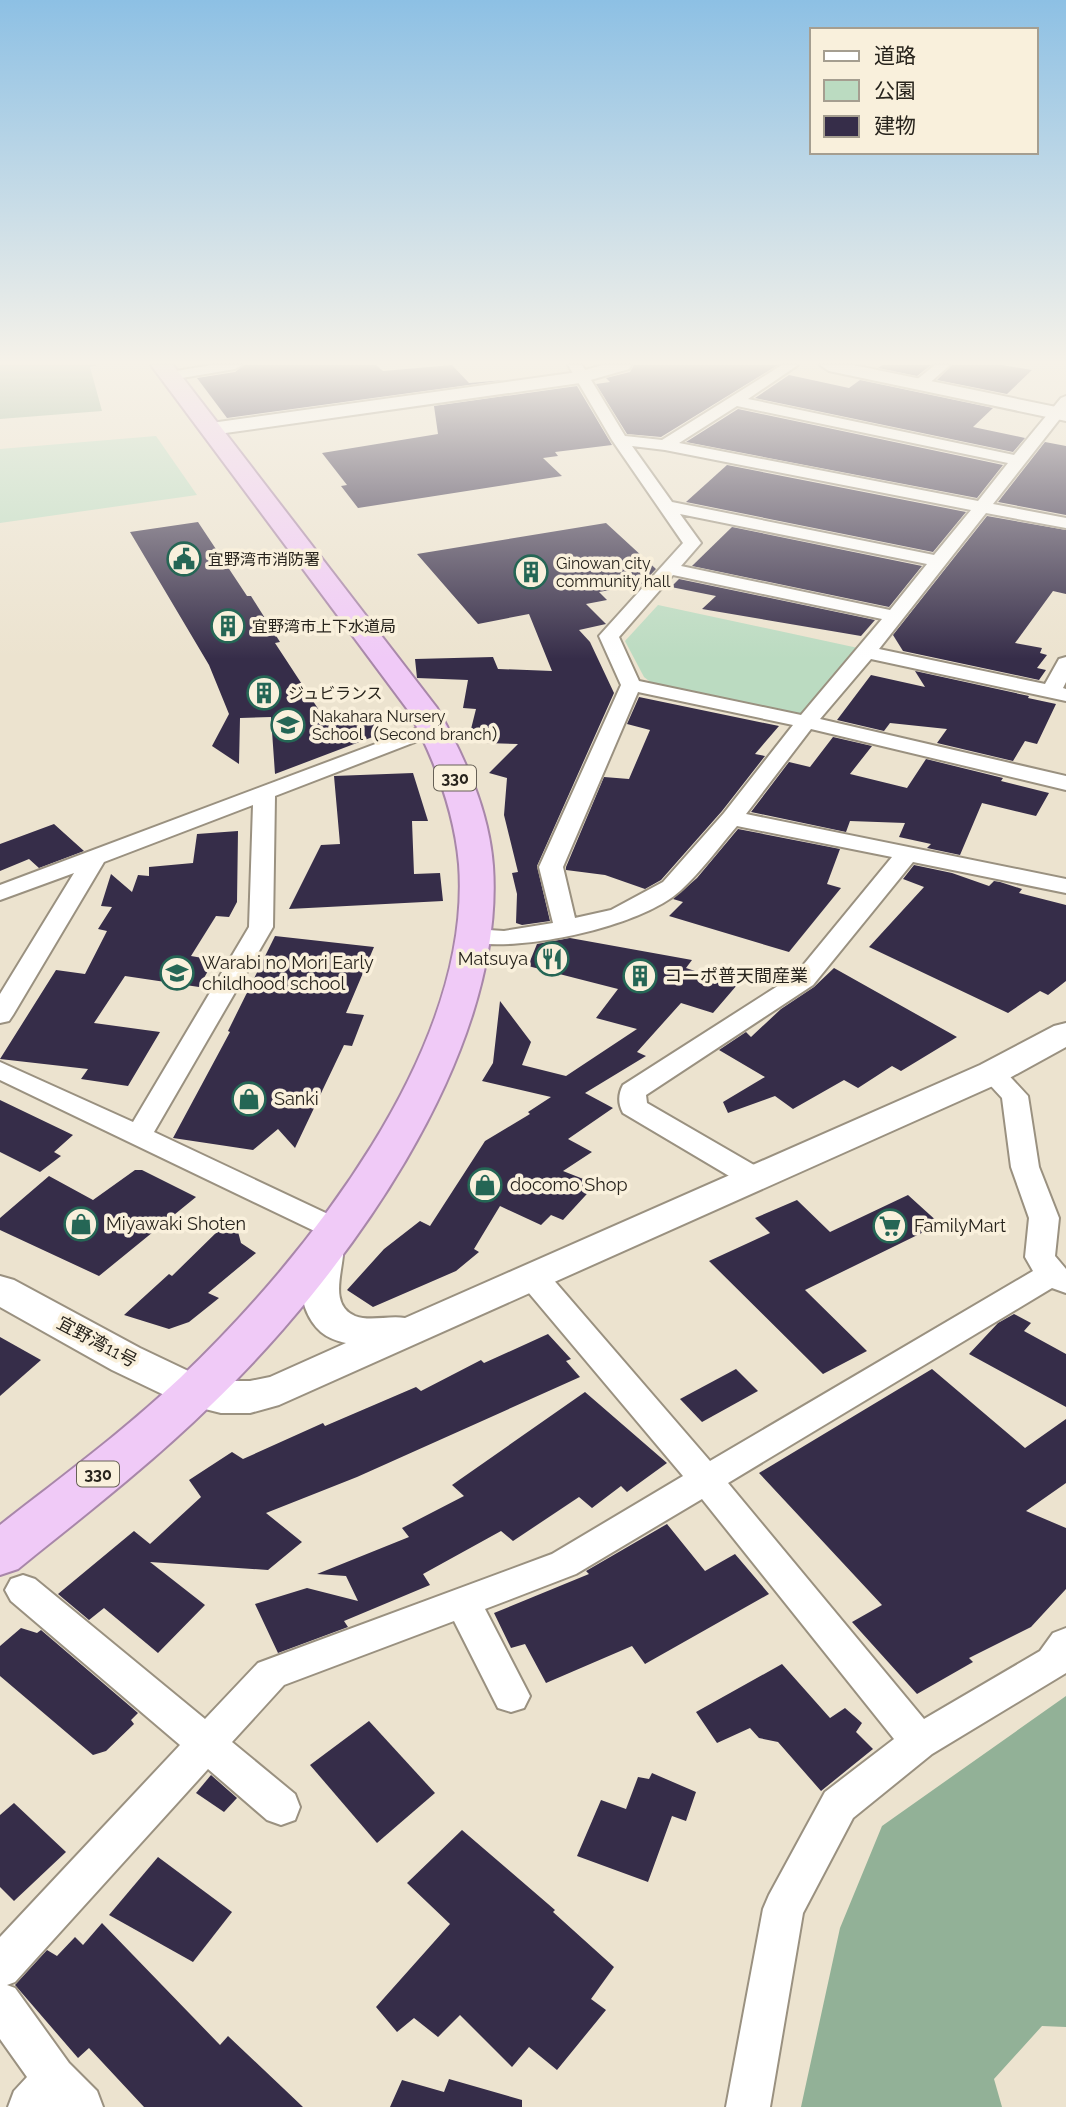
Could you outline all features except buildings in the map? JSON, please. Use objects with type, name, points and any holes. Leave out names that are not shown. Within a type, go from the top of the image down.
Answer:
[{"type":"highway","name":"330","points":[[12,1572],[195,1392],[270,1313],[330,1237],[394,1144],[433,1072],[457,1008],[473,936],[477,868],[471,830],[461,795],[434,728],[422,708],[237,463]]},
{"type":"street","points":[[566,929],[551,867],[631,685],[608,636],[692,543],[636,463]]},
{"type":"street","points":[[758,463],[1066,523]]},
{"type":"street","points":[[473,936],[504,938],[566,929],[619,916],[670,887],[732,818],[806,722],[866,652],[892,616],[1017,463]]},
{"type":"street","points":[[666,506],[939,561]]},
{"type":"street","points":[[669,569],[892,616]]},
{"type":"street","points":[[866,652],[1058,693],[1066,663]]},
{"type":"street","points":[[631,685],[806,722],[1066,783]]},
{"type":"street","points":[[0,893],[434,728]]},
{"type":"street","points":[[139,1135],[261,927],[264,792]]},
{"type":"street","points":[[732,818],[1066,886]]},
{"type":"street","points":[[756,1179],[633,1107],[633,1091],[804,980],[907,854]]},
{"type":"street","points":[[0,1015],[96,855]]},
{"type":"street","name":"宜野湾11号","points":[[0,1290],[126,1359],[195,1392],[220,1397],[250,1397],[279,1390],[756,1179],[992,1073],[1066,1033]]},
{"type":"street","points":[[0,1070],[139,1135],[330,1237],[319,1267],[320,1298],[331,1319],[345,1328],[373,1333],[417,1329]]},
{"type":"street","points":[[0,1967],[271,1674],[564,1564],[1059,1278],[1040,1257],[1044,1218],[1025,1167],[1015,1096],[992,1073]]},
{"type":"street","points":[[534,1278],[706,1480],[919,1742]]},
{"type":"street","points":[[12,1572],[204,1744],[281,1807]]},
{"type":"street","points":[[463,1602],[511,1696]]},
{"type":"street","points":[[748,2107],[783,1909],[839,1805],[919,1742],[1053,1662],[1066,1644]]},
{"type":"street","points":[[0,2003],[55,2097]]},
{"type":"green space","points":[[0,463],[175,463],[197,495],[0,523]]},
{"type":"green space","points":[[658,605],[858,648],[808,712],[792,715],[653,684],[644,677],[625,641]]},
{"type":"green space","points":[[1066,1696],[1066,2027],[1042,2026],[994,2079],[1002,2107],[801,2107],[840,1928],[882,1826]]},
{"type":"place","name":"宜野湾市消防署","points":[[184,559]]},
{"type":"place","name":"Ginowan city community hall","points":[[531,572]]},
{"type":"place","name":"宜野湾市上下水道局","points":[[228,626]]},
{"type":"place","name":"ジュビランス","points":[[264,693]]},
{"type":"place","name":"Nakahara Nursery School（Second branch）","points":[[288,725]]},
{"type":"place","name":"Matsuya","points":[[552,959]]},
{"type":"place","name":"Warabi no Mori Early childhood school","points":[[177,973]]},
{"type":"place","name":"コーポ普天間産業","points":[[640,976]]},
{"type":"place","name":"Sanki","points":[[249,1099]]},
{"type":"place","name":"docomo Shop","points":[[485,1185]]},
{"type":"place","name":"Miyawaki Shoten","points":[[81,1224]]},
{"type":"place","name":"FamilyMart","points":[[890,1226]]}]
